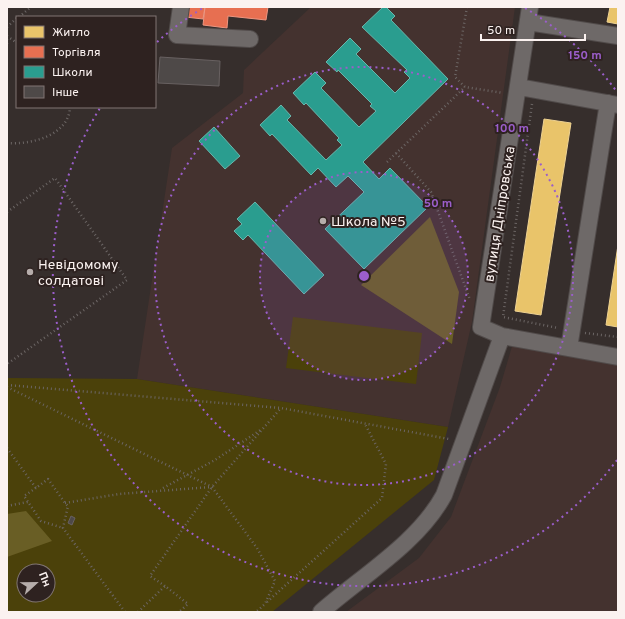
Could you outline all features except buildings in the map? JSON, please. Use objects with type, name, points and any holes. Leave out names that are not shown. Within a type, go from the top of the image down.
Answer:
[{"type":"street","points":[[181,7],[177,35],[250,39]]},
{"type":"street","points":[[529,14],[618,36]]},
{"type":"street","name":"вулиця Дніпровська","points":[[502,336],[481,327],[520,91],[529,14]]},
{"type":"street","points":[[520,91],[613,104],[569,348]]},
{"type":"street","points":[[321,612],[419,531],[435,512],[444,495],[502,336],[618,357]]},
{"type":"path","points":[[20,16],[30,7]]},
{"type":"path","points":[[467,7],[455,77],[465,87],[520,91],[503,317],[572,331],[618,337]]},
{"type":"path","points":[[7,27],[16,20]]},
{"type":"path","points":[[7,36],[16,42]]},
{"type":"path","points":[[7,39],[7,45]]},
{"type":"path","points":[[387,162],[465,87]]},
{"type":"path","points":[[7,143],[29,143],[50,134],[65,122],[70,108]]},
{"type":"path","points":[[396,153],[431,192],[472,306]]},
{"type":"path","points":[[7,212],[56,178],[127,280],[7,364]]},
{"type":"path","points":[[7,386],[281,408],[464,441]]},
{"type":"path","points":[[7,386],[212,487],[257,548],[275,581],[265,604]]},
{"type":"path","points":[[179,612],[188,604],[150,576],[212,487],[281,408]]},
{"type":"path","points":[[256,612],[382,498],[386,464],[364,423]]},
{"type":"path","points":[[161,490],[215,460],[265,426]]},
{"type":"path","points":[[7,448],[36,488]]},
{"type":"path","points":[[63,528],[68,506],[48,479],[24,496],[41,521],[63,528],[125,612]]},
{"type":"path","points":[[65,503],[119,494],[212,487]]},
{"type":"path","points":[[7,506],[28,502]]},
{"type":"path","points":[[138,612],[165,586]]},
{"type":"shaded area","name":"Школа №5","points":[[311,7],[515,7],[472,322],[448,427],[137,379],[172,148],[243,93],[244,70]]},
{"type":"shaded area","points":[[430,217],[459,292],[452,344],[361,285]]},
{"type":"shaded area","points":[[293,317],[422,333],[416,384],[286,368]]},
{"type":"shaded area","points":[[513,343],[618,361],[618,612],[346,612],[419,558],[451,517],[500,387]]},
{"type":"shaded area","points":[[7,378],[137,379],[448,427],[434,480],[272,612],[7,612]]},
{"type":"shaded area","points":[[26,511],[52,541],[7,557],[7,514]]},
{"type":"place","name":"Школа №5","points":[[323,221]]},
{"type":"place","name":"Невідомому солдатові","points":[[30,272]]}]
